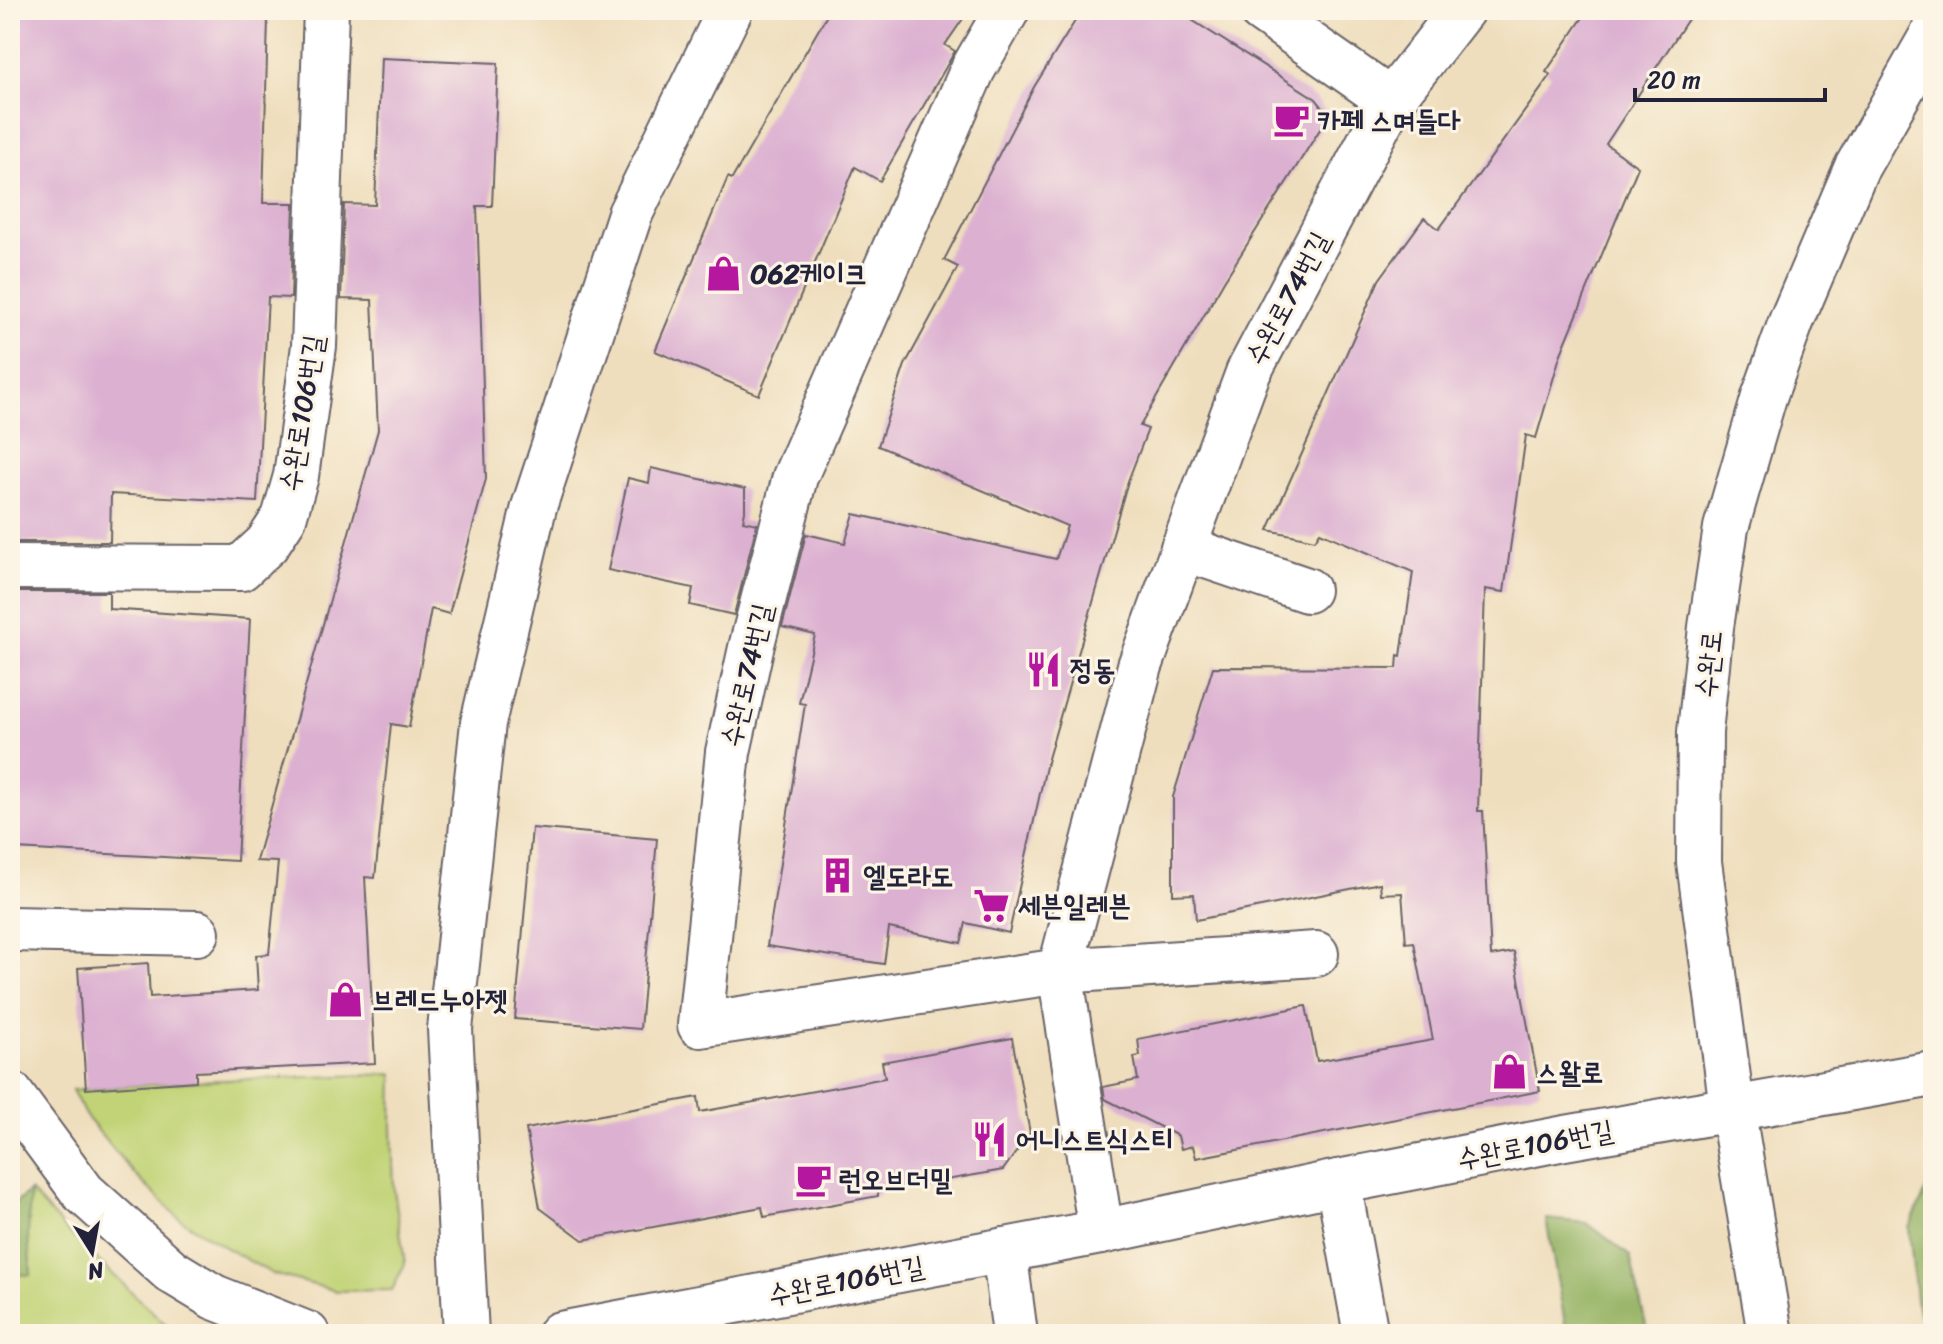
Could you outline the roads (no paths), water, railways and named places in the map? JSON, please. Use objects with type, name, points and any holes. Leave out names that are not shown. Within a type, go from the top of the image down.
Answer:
[{"type":"street","name":"수완로106번길","points":[[10,567],[241,568],[267,544],[284,518],[296,476],[314,346],[326,10]]},
{"type":"street","points":[[466,1334],[450,1029],[483,723],[534,507],[630,214],[730,10]]},
{"type":"street","name":"수완로74번길","points":[[1007,10],[973,69],[795,477],[728,752],[700,1025],[1060,971],[1316,954]]},
{"type":"street","points":[[1261,10],[1391,101]]},
{"type":"street","name":"수완로74번길","points":[[1101,1232],[1060,971],[1140,666],[1248,373],[1391,101],[1462,10]]},
{"type":"street","name":"수완로","points":[[1770,1334],[1732,1107],[1699,862],[1700,732],[1711,627],[1726,528],[1764,397],[1791,322],[1856,169],[1933,34]]},
{"type":"street","points":[[1183,548],[1307,590]]},
{"type":"street","points":[[10,929],[197,933]]},
{"type":"street","name":"수완로106번길","points":[[560,1334],[642,1327],[1338,1182],[1732,1107],[1933,1074]]},
{"type":"street","points":[[10,1093],[83,1192],[171,1271],[214,1297],[307,1334]]},
{"type":"street","points":[[1338,1182],[1366,1334]]},
{"type":"street","points":[[1004,1250],[1015,1334]]},
{"type":"place","name":"카페 스며들다","points":[[1292,120]]},
{"type":"place","name":"062케이크","points":[[724,273]]},
{"type":"place","name":"정동","points":[[1044,669]]},
{"type":"place","name":"엘도라도","points":[[837,876]]},
{"type":"place","name":"세븐일레븐","points":[[992,905]]},
{"type":"place","name":"브레드누아젯","points":[[346,999]]},
{"type":"place","name":"스왈로","points":[[1510,1072]]},
{"type":"place","name":"어니스트식스티","points":[[990,1139]]},
{"type":"place","name":"런오브더밀","points":[[813,1179]]}]
